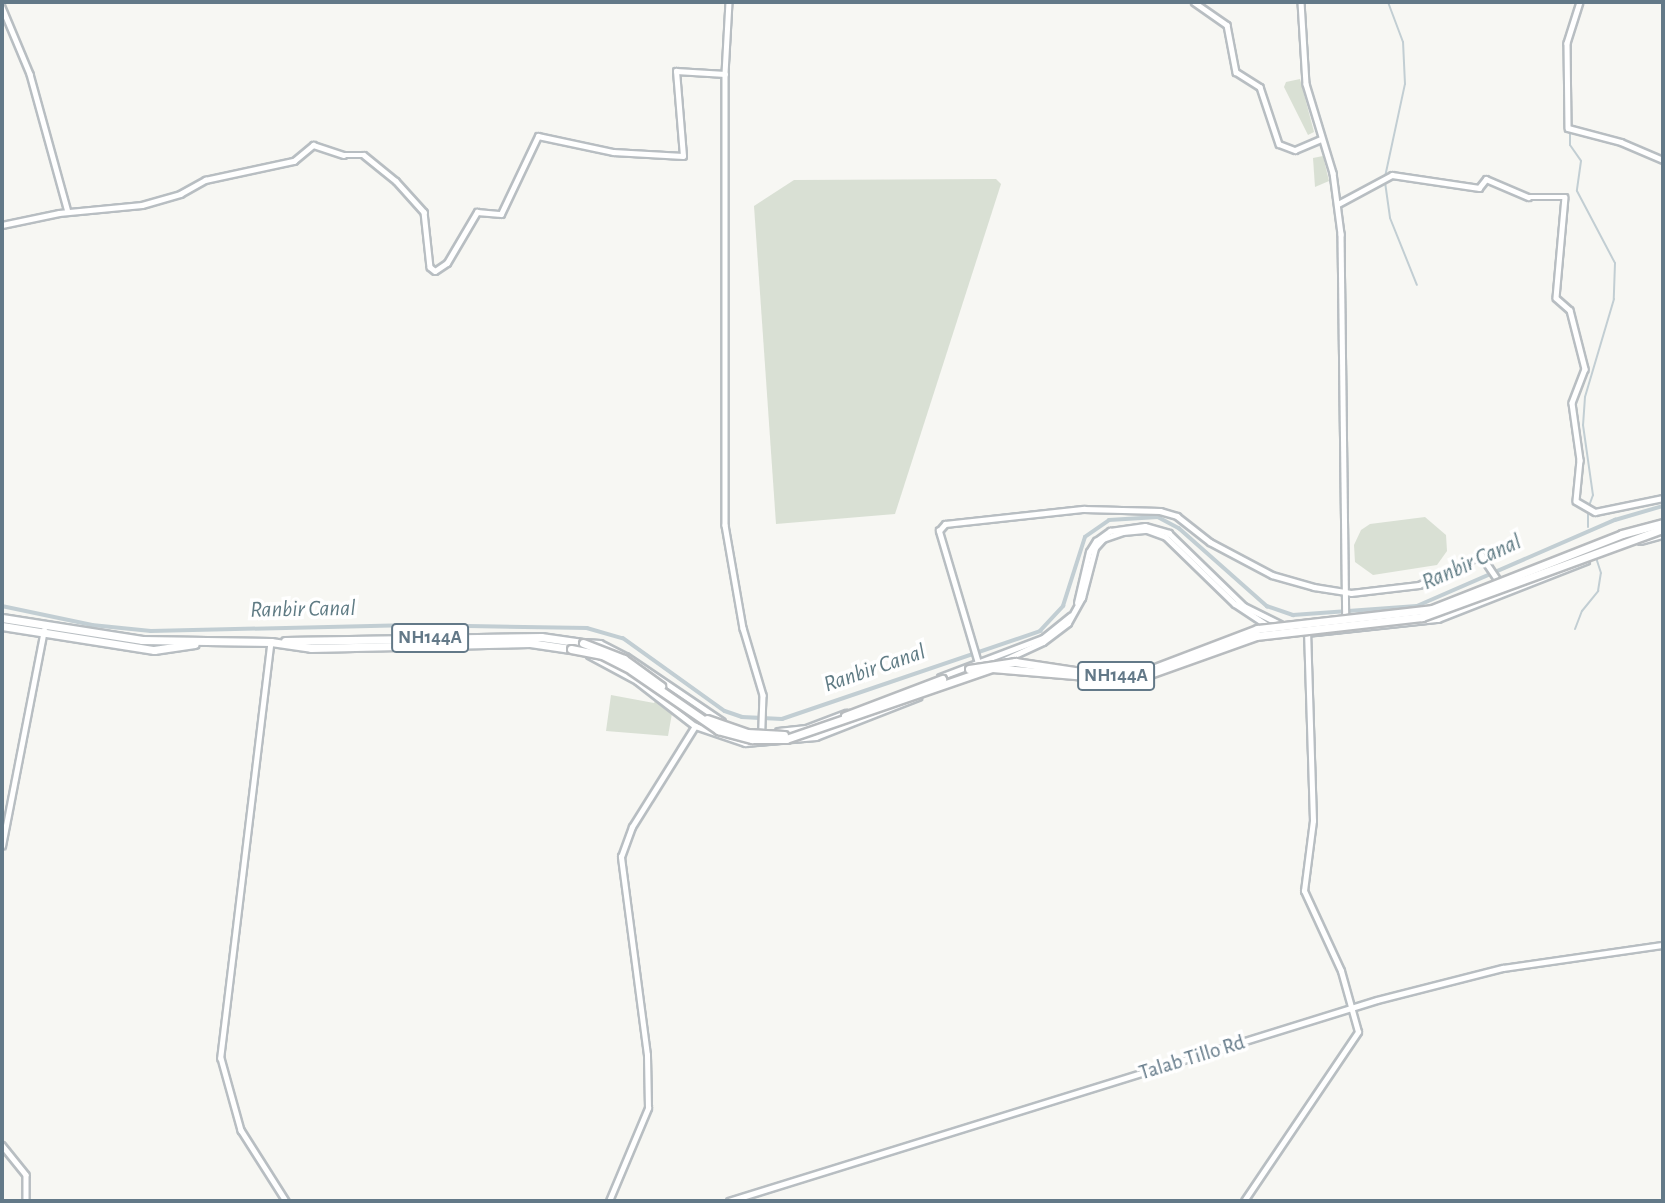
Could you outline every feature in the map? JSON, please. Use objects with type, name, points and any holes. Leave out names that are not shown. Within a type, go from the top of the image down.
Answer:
[{"type":"highway","name":"NH144A","points":[[2,618],[44,630],[202,642],[541,637],[583,643],[633,664],[713,722],[747,733],[786,734],[819,727],[985,664],[1025,662],[1123,675],[1154,669],[1257,629],[1432,609],[1622,534],[1663,522]]},
{"type":"highway","name":"NH144A","points":[[571,649],[602,655],[631,670],[718,730],[752,739],[786,739],[992,668],[1133,680],[1255,636],[1422,617],[1663,532]]},
{"type":"highway","points":[[2,626],[44,630]]},
{"type":"highway","points":[[274,642],[311,648],[530,643],[571,649]]},
{"type":"street","points":[[729,2],[724,74],[725,525],[763,711],[762,729]]},
{"type":"street","points":[[1194,2],[1227,25],[1237,74],[1251,78],[1260,87],[1279,144],[1295,150],[1321,139]]},
{"type":"street","points":[[1301,2],[1303,64],[1338,204],[1346,617]]},
{"type":"street","points":[[1580,2],[1567,43],[1571,129],[1663,160]]},
{"type":"street","points":[[2,6],[30,74],[68,212]]},
{"type":"street","points":[[2,225],[57,213],[159,201],[205,180],[294,161],[314,145],[343,155],[364,155],[396,181],[424,212],[430,267],[435,271],[447,263],[477,212],[501,214],[538,136],[613,152],[683,156],[676,71],[724,74]]},
{"type":"street","points":[[1338,204],[1385,176],[1479,188],[1488,179],[1528,197],[1566,198],[1559,231],[1556,296],[1570,310],[1585,369],[1572,403],[1580,460],[1576,501],[1587,510],[1626,508],[1663,498]]},
{"type":"street","points":[[977,660],[939,531],[945,524],[1084,509],[1160,511],[1177,516],[1210,542],[1272,575],[1345,593],[1426,583],[1478,555],[1486,557],[1496,579]]},
{"type":"street","points":[[583,643],[600,643],[626,656],[712,716],[762,729],[806,729],[977,660],[1043,639],[1059,628],[1077,603],[1092,546],[1106,533],[1132,527],[1169,533],[1257,615],[1279,624],[1418,609],[1627,529],[1663,522]]},
{"type":"street","points":[[571,649],[617,669],[695,726],[745,743],[803,740],[876,715],[1051,638],[1068,623],[1082,598],[1095,548],[1106,537],[1123,532],[1158,533],[1250,617],[1281,631],[1307,634],[1438,619],[1663,532]]},
{"type":"street","points":[[1244,1201],[1355,1038],[1358,1027],[1334,954],[1304,891],[1313,817],[1308,622]]},
{"type":"street","points":[[2,846],[44,630]]},
{"type":"street","points":[[274,642],[220,1058],[241,1130],[286,1201]]},
{"type":"street","points":[[609,1201],[648,1108],[647,1055],[621,857],[632,827],[695,726]]},
{"type":"street","name":"Talab Tillo Rd","points":[[729,1201],[1351,1008],[1484,972],[1663,945]]},
{"type":"street","points":[[2,1144],[26,1175],[26,1201]]},
{"type":"shaded area","points":[[1300,79],[1314,132],[1308,135],[1284,87],[1286,82]]},
{"type":"shaded area","points":[[1323,156],[1329,181],[1315,187],[1313,158]]},
{"type":"shaded area","points":[[996,179],[1001,184],[895,514],[776,524],[754,206],[794,180]]},
{"type":"shaded area","points":[[1425,517],[1446,535],[1447,551],[1437,565],[1373,575],[1355,562],[1354,545],[1361,530],[1370,524]]},
{"type":"shaded area","points":[[659,694],[674,702],[668,736],[606,731],[611,695],[654,703]]},
{"type":"waterway","points":[[1385,177],[1405,84],[1403,42],[1388,2]]},
{"type":"waterway","points":[[1570,72],[1571,38],[1583,2]]},
{"type":"waterway","points":[[1570,99],[1570,145],[1581,161],[1577,191],[1615,263],[1614,299],[1585,397],[1583,425],[1593,495],[1589,506]]},
{"type":"waterway","points":[[1385,182],[1390,218],[1417,285]]},
{"type":"waterway","name":"Ranbir Canal","points":[[2,606],[92,625],[151,631],[413,625],[587,628],[623,638],[725,711],[742,717],[782,719],[1040,631],[1063,606],[1085,537],[1109,520],[1158,517],[1179,528],[1267,606],[1293,615],[1417,606],[1615,520],[1663,506]]},
{"type":"waterway","points":[[1588,511],[1588,527]]},
{"type":"waterway","points":[[1575,629],[1582,611],[1598,591],[1601,573],[1596,558]]}]
